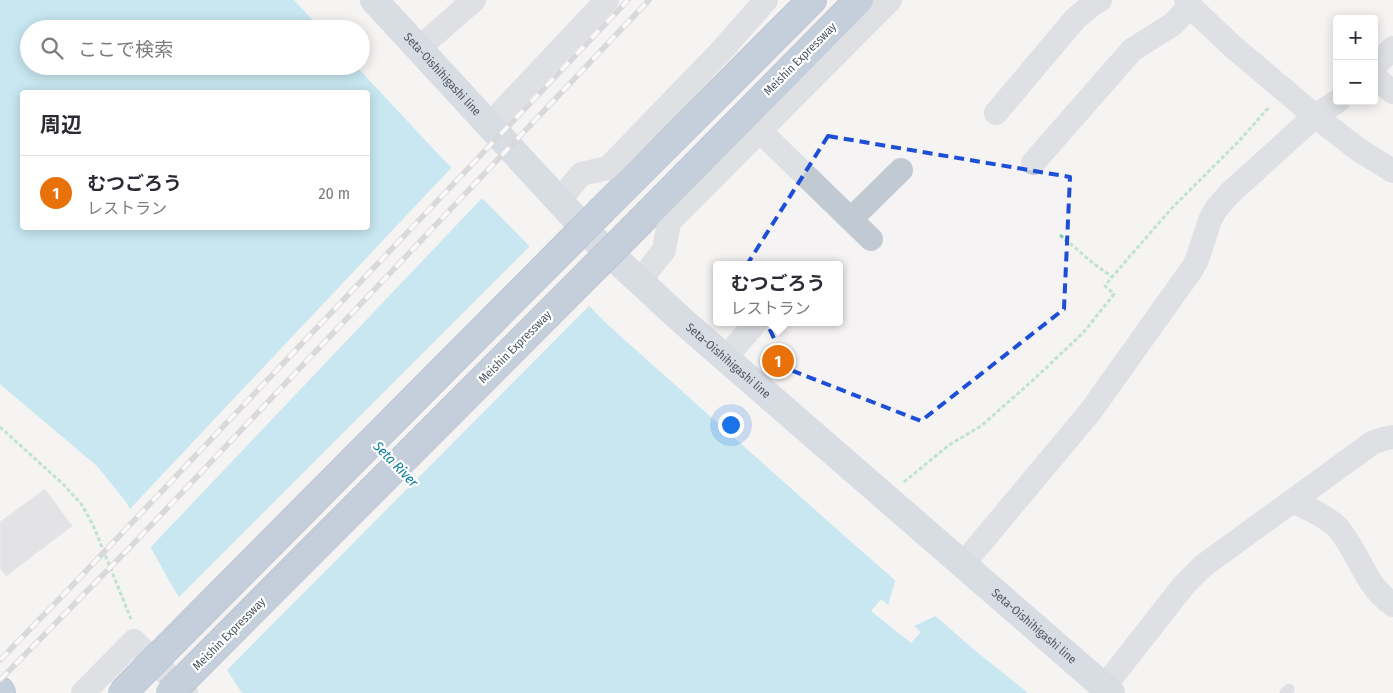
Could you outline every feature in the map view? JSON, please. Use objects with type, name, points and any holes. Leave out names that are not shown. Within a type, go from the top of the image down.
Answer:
[{"type":"highway","points":[[685,128],[799,0]]},
{"type":"highway","points":[[122,693],[812,0]]},
{"type":"highway","name":"Meishin Expressway","points":[[170,693],[859,0]]},
{"type":"main road","name":"Seta-Oishihigashi line","points":[[374,0],[596,241],[639,282],[1108,690]]},
{"type":"street","points":[[419,48],[474,0]]},
{"type":"street","points":[[489,125],[607,0]]},
{"type":"street","points":[[559,201],[581,174],[608,168],[722,50],[766,0]]},
{"type":"street","points":[[639,282],[664,250],[669,222],[890,0]]},
{"type":"street","points":[[998,104],[1040,46],[1100,0]]},
{"type":"street","points":[[1033,163],[1132,50],[1173,24],[1188,3],[1232,46],[1315,116],[1359,150],[1393,171]]},
{"type":"street","points":[[1378,63],[1393,48]]},
{"type":"street","points":[[1378,81],[1393,92]]},
{"type":"street","points":[[963,564],[1084,420],[1192,269],[1216,209],[1230,193],[1315,116],[1333,104]]},
{"type":"street","points":[[760,131],[872,239]]},
{"type":"street","points":[[851,219],[901,170]]},
{"type":"street","points":[[726,358],[753,326]]},
{"type":"street","points":[[1108,690],[1184,585],[1203,566],[1372,443],[1393,437]]},
{"type":"street","points":[[1292,500],[1323,516],[1338,527],[1369,580],[1383,598],[1393,605]]},
{"type":"street","points":[[83,693],[134,641],[186,693]]},
{"type":"path","points":[[888,500],[898,487],[949,445],[982,426],[1084,332],[1114,294],[1105,286],[1112,277],[1171,209],[1239,141],[1284,90]]},
{"type":"path","points":[[1060,235],[1112,277]]},
{"type":"path","points":[[0,427],[64,485],[82,505],[93,525],[134,627],[134,641]]},
{"type":"highlighted area","points":[[828,136],[1070,177],[1064,309],[921,421],[788,369],[743,271]]},
{"type":"water","name":"Seta River","points":[[0,0],[294,0],[313,20],[20,20],[20,75],[364,75],[440,156],[609,326],[972,648],[1028,693],[242,693],[172,586],[126,502],[98,467],[0,384]]},
{"type":"pier","points":[[453,166],[484,196],[149,549],[128,511]]},
{"type":"pier","points":[[532,244],[591,304],[225,672],[177,599]]},
{"type":"pier","points":[[896,578],[938,615],[914,626],[921,632],[911,643],[871,611],[881,599],[888,605]]},
{"type":"building","points":[[45,489],[72,526],[6,576],[0,568],[0,522]]},
{"type":"railway","points":[[0,660],[628,0]]},
{"type":"railway","points":[[0,680],[137,540],[649,0]]},
{"type":"place","name":"むつごろう","points":[[778,361]]}]
